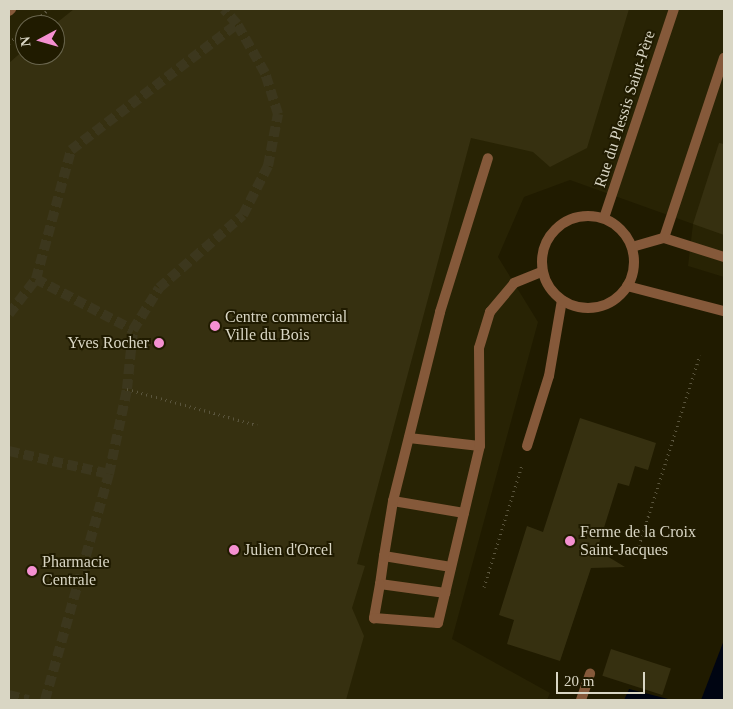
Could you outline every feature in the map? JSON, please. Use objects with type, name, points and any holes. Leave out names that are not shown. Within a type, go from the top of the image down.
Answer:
[{"type":"street","name":"Rue du Plessis Saint-Père","points":[[604,218],[674,9]]},
{"type":"street","points":[[664,238],[724,58]]},
{"type":"street","points":[[488,158],[440,312],[408,438],[393,502],[374,618],[438,623],[480,446],[478,348],[490,312],[514,283],[543,270]]},
{"type":"street","points":[[575,217],[604,218],[626,234],[632,247],[633,274],[628,286],[605,305],[576,307],[562,300],[551,290],[543,270],[544,247],[561,224],[575,217]]},
{"type":"street","points":[[632,247],[664,238],[724,257]]},
{"type":"street","points":[[628,286],[724,311]]},
{"type":"street","points":[[527,446],[548,376],[562,300]]},
{"type":"street","points":[[408,438],[480,446]]},
{"type":"street","points":[[393,502],[464,513]]},
{"type":"street","points":[[384,556],[451,567]]},
{"type":"street","points":[[380,584],[445,593]]},
{"type":"street","points":[[581,700],[590,674]]},
{"type":"path","points":[[636,555],[700,355]]},
{"type":"path","points":[[127,389],[257,425]]},
{"type":"path","points":[[484,587],[527,446]]},
{"type":"shaded area","name":"Centre commercial Ville du Bois","points":[[9,9],[724,9],[724,277],[688,266],[693,224],[570,180],[524,197],[498,257],[538,322],[452,639],[550,693],[547,700],[9,700]]},
{"type":"shaded area","points":[[724,640],[724,700],[701,700]]},
{"type":"shaded area","points":[[629,689],[672,700],[624,700]]},
{"type":"building","name":"Centre commercial Ville du Bois","points":[[74,9],[629,9],[587,148],[550,167],[533,152],[471,138],[357,564],[365,566],[352,608],[364,636],[346,700],[9,700],[9,63],[15,58],[15,65],[65,65],[65,16]]},
{"type":"building","points":[[719,143],[724,144],[724,235],[693,224]]},
{"type":"building","name":"Ferme de la Croix Saint-Jacques","points":[[580,418],[656,443],[648,470],[635,466],[629,486],[618,483],[597,550],[625,567],[591,568],[560,661],[507,644],[514,620],[499,615],[527,526],[543,532]]},
{"type":"building","points":[[611,649],[671,668],[662,695],[602,676]]},
{"type":"tunnel","points":[[9,314],[36,279],[71,150],[237,24],[224,9]]},
{"type":"tunnel","points":[[36,279],[133,330],[159,288],[243,215],[268,166],[278,114],[265,73],[237,24]]},
{"type":"tunnel","points":[[45,700],[109,474],[127,389],[133,330]]},
{"type":"tunnel","points":[[9,451],[109,474]]},
{"type":"tunnel","points":[[9,695],[28,700]]},
{"type":"place","name":"Centre commercial Ville du Bois","points":[[215,326]]},
{"type":"place","name":"Yves Rocher","points":[[159,343]]},
{"type":"place","name":"Ferme de la Croix Saint-Jacques","points":[[570,541]]},
{"type":"place","name":"Julien d'Orcel","points":[[234,550]]},
{"type":"place","name":"Pharmacie Centrale","points":[[32,571]]}]
